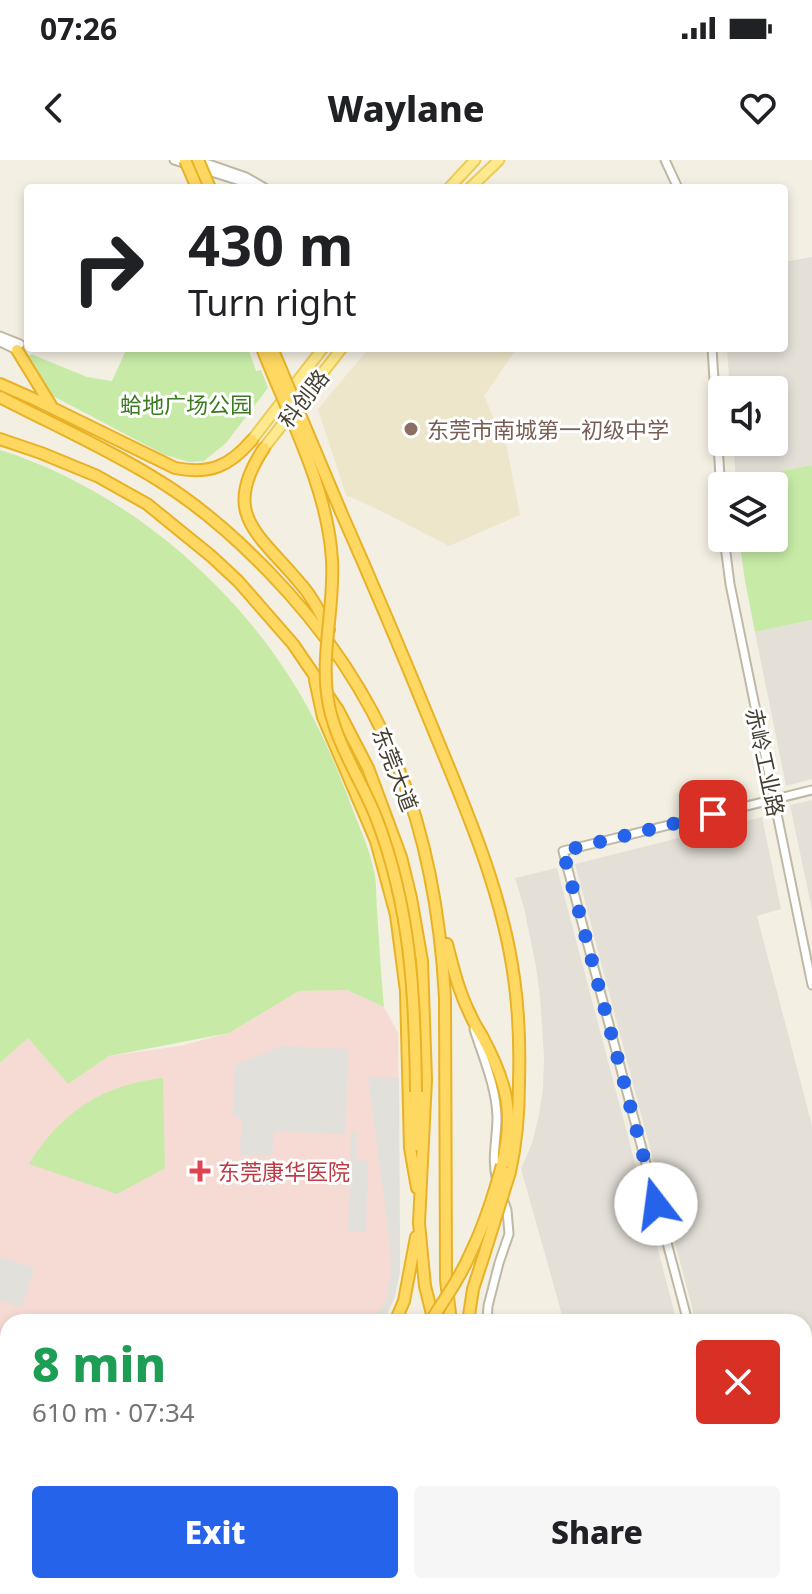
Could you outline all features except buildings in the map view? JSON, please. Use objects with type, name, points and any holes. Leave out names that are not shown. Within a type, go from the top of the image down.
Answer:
[{"type":"highway","points":[[185,160],[195,184]]},
{"type":"highway","points":[[197,160],[208,184]]},
{"type":"highway","points":[[19,347],[54,408]]},
{"type":"highway","points":[[264,352],[327,516],[332,563],[324,660],[329,710],[375,817],[394,875],[408,936],[414,997],[419,1195]]},
{"type":"highway","points":[[274,352],[464,804],[490,875],[514,976],[520,1035],[516,1143],[472,1252],[437,1314]]},
{"type":"highway","points":[[0,384],[175,468],[206,471],[231,461],[252,440]]},
{"type":"highway","name":"东莞大道","points":[[0,397],[161,482],[204,512],[249,552],[290,594],[345,664],[396,759],[435,895],[443,956],[445,1236],[450,1314]]},
{"type":"highway","name":"东莞大道","points":[[0,439],[97,476],[147,504],[202,548],[238,581],[313,670],[344,720],[368,768],[401,857],[422,961],[426,1080],[419,1207],[422,1260],[431,1314]]},
{"type":"highway","points":[[264,448],[246,482],[244,498],[247,515],[261,540],[302,585],[316,606],[345,664]]},
{"type":"highway","points":[[313,670],[323,717],[376,841],[396,915],[406,991],[410,1148],[419,1195]]},
{"type":"highway","points":[[435,895],[457,983],[493,1058],[508,1101],[506,1169],[473,1289],[470,1314]]},
{"type":"highway","points":[[509,1131],[519,1087]]},
{"type":"highway","points":[[398,1314],[411,1271],[419,1207]]},
{"type":"main road","points":[[453,184],[475,160]]},
{"type":"main road","points":[[474,184],[499,160]]},
{"type":"main road","name":"科创路","points":[[252,440],[320,352]]},
{"type":"main road","name":"科创路","points":[[264,448],[339,352]]},
{"type":"street","points":[[174,160],[246,184]]},
{"type":"street","points":[[197,160],[258,184]]},
{"type":"street","points":[[665,160],[676,184]]},
{"type":"street","points":[[0,336],[19,347]]},
{"type":"street","points":[[0,342],[19,347]]},
{"type":"street","points":[[712,352],[720,472]]},
{"type":"street","name":"赤岭工业路","points":[[726,552],[812,985]]},
{"type":"street","points":[[686,1314],[563,851],[812,790]]},
{"type":"street","points":[[469,1012],[492,1082],[497,1117],[493,1152],[495,1177],[507,1210],[509,1234],[488,1314]]},
{"type":"shaded area","points":[[812,257],[812,465],[777,472],[735,472],[734,456],[788,456],[788,376],[729,376],[727,352],[788,352],[788,261]]},
{"type":"shaded area","name":"东莞市南城第一初级中学","points":[[366,352],[514,352],[484,396],[507,448],[520,515],[449,546],[346,495],[318,409]]},
{"type":"shaded area","points":[[812,620],[812,779],[786,786],[755,632]]},
{"type":"shaded area","points":[[812,800],[812,910],[790,805]]},
{"type":"shaded area","points":[[762,817],[781,909],[757,916],[812,1125],[812,1314],[694,1314],[575,864]]},
{"type":"shaded area","points":[[557,868],[675,1314],[562,1314],[521,1169],[539,1115],[544,1057],[536,967],[515,878]]},
{"type":"shaded area","name":"东莞康华医院","points":[[347,990],[384,1007],[398,1033],[400,1272],[387,1314],[0,1314],[0,1063],[28,1038],[68,1083],[109,1056],[180,1046],[229,1033],[299,991]]},
{"type":"shaded area","points":[[281,1046],[348,1049],[345,1134],[274,1131],[272,1156],[240,1155],[242,1118],[233,1117],[235,1065]]},
{"type":"shaded area","points":[[368,1077],[399,1077],[400,1272],[387,1314],[376,1314],[387,1295],[391,1273],[390,1243]]},
{"type":"shaded area","points":[[351,1133],[357,1133],[356,1160],[368,1161],[366,1232],[348,1232]]},
{"type":"shaded area","points":[[0,1257],[34,1268],[22,1307],[0,1300]]},
{"type":"green space","name":"蛤地广场公园","points":[[125,352],[249,352],[256,371],[261,370],[268,388],[226,443],[204,461],[189,462],[165,455],[53,396],[34,378],[25,359],[31,354],[87,377],[112,381]]},
{"type":"green space","points":[[0,450],[45,467],[132,515],[209,578],[274,653],[322,736],[369,853],[376,883],[384,1007],[347,990],[299,991],[229,1033],[109,1056],[68,1084],[28,1038],[0,1063]]},
{"type":"green space","points":[[812,465],[812,620],[755,632],[741,552],[788,552],[788,472],[777,472]]},
{"type":"green space","points":[[163,1078],[165,1168],[117,1194],[29,1164],[55,1130],[85,1104],[121,1087]]},
{"type":"place","name":"东莞市南城第一初级中学","points":[[411,429]]},
{"type":"place","name":"东莞康华医院","points":[[200,1171]]},
{"type":"route","points":[[656,1204],[563,851],[713,814]]}]
